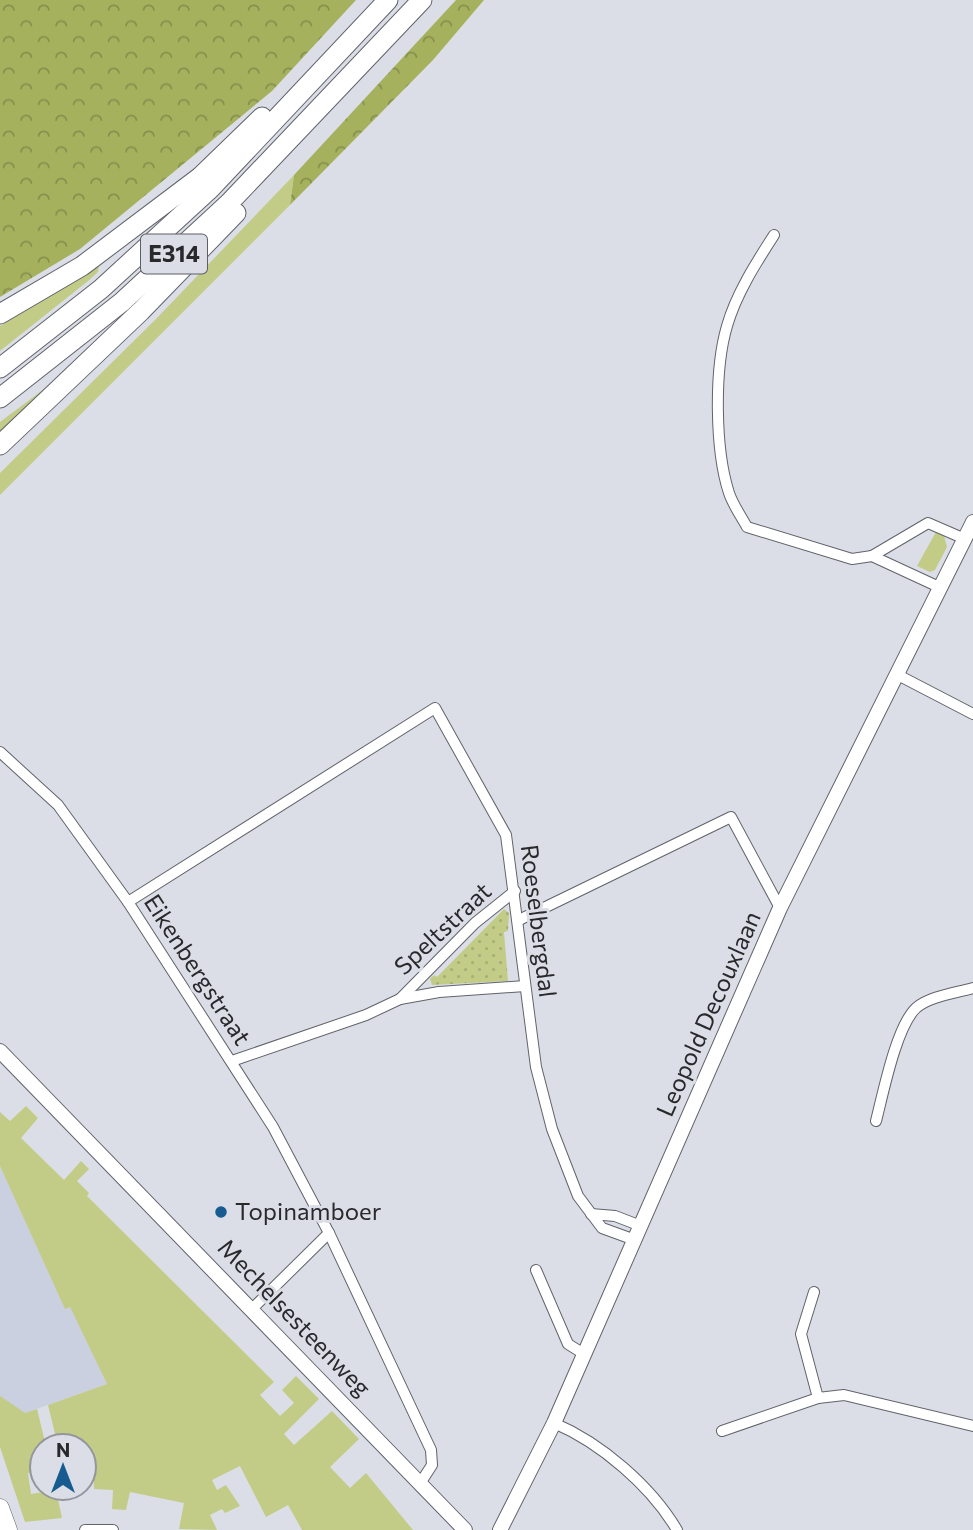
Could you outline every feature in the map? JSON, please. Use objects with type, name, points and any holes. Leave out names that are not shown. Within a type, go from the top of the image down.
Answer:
[{"type":"highway","name":"E314","points":[[0,368],[101,289],[210,189],[388,0]]},
{"type":"highway","name":"E314","points":[[0,398],[122,302],[229,204],[422,0]]},
{"type":"highway","points":[[0,314],[82,266],[200,177],[278,102],[301,95]]},
{"type":"highway","points":[[0,445],[142,311],[318,127],[335,95]]},
{"type":"main road","points":[[0,1508],[8,1530]]},
{"type":"street","points":[[774,235],[755,265],[727,324],[720,360],[720,420],[729,493],[747,527],[852,559],[872,556],[928,523],[965,539]]},
{"type":"street","name":"Leopold Decouxlaan","points":[[500,1530],[554,1423],[780,908],[973,522]]},
{"type":"street","points":[[872,556],[939,586]]},
{"type":"street","points":[[896,674],[973,715]]},
{"type":"street","name":"Roeselbergdal","points":[[128,902],[435,708],[506,835],[536,1067],[552,1129],[578,1196],[602,1228],[635,1240]]},
{"type":"street","name":"Eikenbergstraat","points":[[0,752],[58,805],[128,902],[273,1127],[329,1233],[431,1450],[432,1465],[421,1482]]},
{"type":"street","points":[[519,920],[731,817],[780,908]]},
{"type":"street","name":"Speltstraat","points":[[400,999],[475,923],[515,891]]},
{"type":"street","name":"Speltstraat","points":[[232,1061],[366,1015],[400,999],[439,992],[525,986]]},
{"type":"street","points":[[876,1122],[895,1050],[915,1009],[927,1001],[973,988]]},
{"type":"street","name":"Mechelsesteenweg","points":[[0,1051],[253,1308],[465,1530]]},
{"type":"street","points":[[592,1214],[615,1216],[641,1226]]},
{"type":"street","points":[[253,1308],[329,1233]]},
{"type":"street","points":[[536,1270],[568,1344],[584,1353]]},
{"type":"street","points":[[814,1292],[801,1334],[818,1398]]},
{"type":"street","points":[[722,1431],[818,1398],[844,1395],[973,1426]]},
{"type":"street","points":[[554,1423],[571,1431],[623,1469],[668,1514],[677,1530]]},
{"type":"street","points":[[85,1530],[107,1530]]},
{"type":"shaded area","points":[[0,1166],[65,1308],[70,1306],[107,1384],[0,1422]]},
{"type":"green space","points":[[0,0],[356,0],[272,91],[80,249],[0,297]]},
{"type":"green space","points":[[456,0],[484,0],[433,60],[290,205],[294,175]]},
{"type":"green space","points":[[294,175],[290,205],[0,495],[0,473],[156,319]]},
{"type":"green space","points":[[99,265],[98,272],[88,281],[0,351],[0,326]]},
{"type":"green space","points":[[56,380],[0,436],[0,422]]},
{"type":"green space","points":[[936,532],[944,536],[947,547],[935,570],[930,572],[917,566]]},
{"type":"green space","points":[[504,909],[509,913],[508,931],[504,932],[508,981],[432,985],[430,979],[434,975],[437,977]]},
{"type":"green space","points":[[26,1106],[38,1118],[21,1138],[64,1180],[81,1161],[89,1169],[77,1181],[89,1193],[87,1196],[274,1382],[260,1395],[280,1416],[294,1403],[282,1390],[296,1376],[319,1399],[284,1434],[294,1445],[332,1411],[359,1439],[330,1467],[350,1488],[366,1473],[413,1530],[302,1530],[288,1505],[266,1517],[240,1466],[212,1480],[217,1490],[226,1485],[240,1506],[225,1513],[222,1509],[210,1515],[217,1530],[179,1529],[184,1503],[130,1492],[126,1510],[112,1509],[113,1490],[98,1489],[98,1432],[55,1432],[48,1405],[107,1384],[70,1307],[65,1309],[0,1166],[0,1112],[10,1121]]},
{"type":"green space","points":[[0,1396],[25,1413],[37,1409],[43,1432],[28,1432],[28,1502],[59,1502],[62,1518],[25,1522],[0,1447]]},
{"type":"place","name":"Topinamboer","points":[[221,1212]]}]
